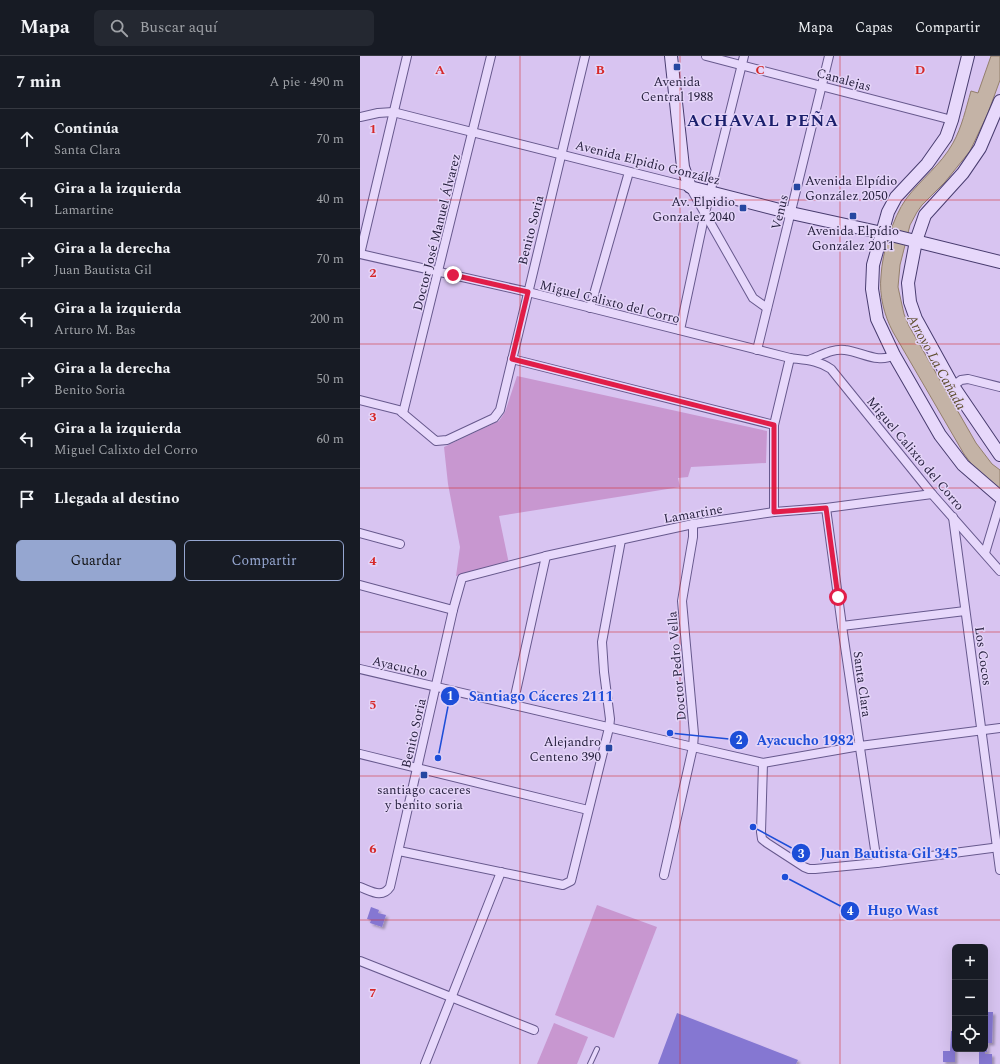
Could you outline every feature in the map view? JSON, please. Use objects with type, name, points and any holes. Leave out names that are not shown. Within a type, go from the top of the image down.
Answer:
[{"type":"main road","points":[[671,56],[682,167],[690,187]]},
{"type":"main road","points":[[968,56],[952,120],[940,149],[891,204],[884,233],[873,265],[872,289],[877,319],[894,355],[940,435],[971,473],[1000,498]]},
{"type":"main road","points":[[1000,101],[980,148],[962,173],[928,210],[921,223],[913,240],[908,283],[910,302],[916,319],[953,386],[1000,455]]},
{"type":"main road","name":"Avenida Elpidio González","points":[[690,187],[791,213],[884,233],[1000,262]]},
{"type":"street","points":[[360,254],[407,56]]},
{"type":"street","name":"Doctor José Manuel Álvarez","points":[[403,413],[491,56]]},
{"type":"street","name":"Benito Soria","points":[[403,413],[431,438],[442,442],[494,418],[500,410],[585,56]]},
{"type":"street","name":"Canalejas","points":[[706,56],[743,60],[822,85],[952,120]]},
{"type":"street","name":"Venus","points":[[757,350],[829,56]]},
{"type":"street","points":[[680,330],[705,213],[743,60]]},
{"type":"street","name":"Avenida Elpidio González","points":[[360,117],[378,113],[393,112],[690,187]]},
{"type":"street","points":[[590,308],[629,172]]},
{"type":"street","points":[[690,187],[753,298],[767,308]]},
{"type":"street","name":"Miguel Calixto del Corro","points":[[360,254],[528,292],[790,358],[819,362],[831,369],[932,494],[1000,571]]},
{"type":"street","name":"Miguel Calixto del Corro","points":[[808,360],[835,350],[844,350],[879,359],[887,359],[894,355]]},
{"type":"street","points":[[774,512],[774,425],[790,358]]},
{"type":"street","points":[[512,359],[774,425]]},
{"type":"street","points":[[953,386],[961,380],[968,379],[1000,387]]},
{"type":"street","points":[[360,400],[392,407],[403,413]]},
{"type":"street","name":"Lamartine","points":[[462,578],[546,556],[693,524],[774,512],[826,508],[932,494]]},
{"type":"street","points":[[985,553],[1000,503]]},
{"type":"street","name":"Santa Clara","points":[[826,508],[877,863]]},
{"type":"street","name":"Los Cocos","points":[[953,516],[999,847],[1000,870]]},
{"type":"street","name":"Doctor Pedro Vella","points":[[664,875],[693,748],[694,734],[682,601],[693,537],[693,524]]},
{"type":"street","points":[[360,533],[400,544]]},
{"type":"street","points":[[399,851],[563,885],[571,881],[609,728],[610,718],[602,642],[621,540]]},
{"type":"street","points":[[513,705],[546,556]]},
{"type":"street","name":"Benito Soria","points":[[360,888],[382,894],[387,892],[390,888],[462,578]]},
{"type":"street","points":[[360,585],[454,610]]},
{"type":"street","points":[[842,626],[965,611]]},
{"type":"street","name":"Ayacucho","points":[[360,669],[693,748],[763,763]]},
{"type":"street","points":[[999,847],[877,863],[809,869],[767,843],[762,839],[761,832],[763,763],[860,746],[1000,728]]},
{"type":"street","points":[[360,754],[588,810]]},
{"type":"street","points":[[425,1064],[453,997],[501,872]]},
{"type":"street","points":[[360,961],[534,1030]]},
{"type":"lane","points":[[590,1064],[597,1049]]},
{"type":"shaded area","points":[[991,56],[1000,56],[1000,80],[988,113],[970,151],[945,182],[922,205],[910,225],[900,265],[898,287],[904,314],[909,326],[976,443],[992,464],[1000,470],[1000,489],[979,474],[964,454],[893,332],[883,305],[881,290],[882,267],[886,246],[897,215],[906,199],[943,158],[953,143],[961,124],[971,91],[978,93]]},
{"type":"shaded area","points":[[517,376],[767,431],[766,463],[691,467],[688,477],[678,478],[680,487],[499,516],[509,564],[456,576],[460,547],[448,484],[444,447],[499,421],[505,412]]},
{"type":"shaded area","points":[[597,905],[657,927],[614,1038],[555,1015]]},
{"type":"shaded area","points":[[554,1023],[588,1037],[577,1064],[537,1064]]},
{"type":"building","points":[[371,907],[379,910],[378,913],[386,915],[382,927],[370,923],[371,920],[367,919]]},
{"type":"building","points":[[988,1012],[993,1012],[992,1043],[988,1043]]},
{"type":"building","points":[[677,1013],[798,1060],[796,1064],[658,1064]]},
{"type":"building","points":[[952,1031],[952,1052],[955,1052],[955,1062],[943,1062],[943,1051],[950,1051]]},
{"type":"building","points":[[979,1052],[992,1054],[992,1064],[979,1064]]},
{"type":"place","name":"Avenida Central 1988","points":[[677,67]]},
{"type":"place","name":"Avenida Elpídio González 2050","points":[[797,187]]},
{"type":"place","name":"Av. Elpidio Gonzalez 2040","points":[[743,208]]},
{"type":"place","name":"Avenida Elpídio González 2011","points":[[853,216]]},
{"type":"place","name":"Ayacucho 1982","points":[[670,733]]},
{"type":"place","name":"Alejandro Centeno 390","points":[[609,748]]},
{"type":"place","name":"Santiago Cáceres 2111","points":[[438,758]]},
{"type":"place","name":"santiago caceres y benito soria","points":[[424,775]]},
{"type":"place","name":"Juan Bautista Gil 345","points":[[753,827]]},
{"type":"place","name":"Hugo Wast","points":[[785,877]]},
{"type":"district","name":"ACHAVAL PEÑA","points":[[763,120]]},
{"type":"route","points":[[453,275],[528,292],[512,359],[774,425],[774,512],[826,508],[838,597]]},
{"type":"water label","name":"Arroyo La Cañada","points":[[937,362]]}]
